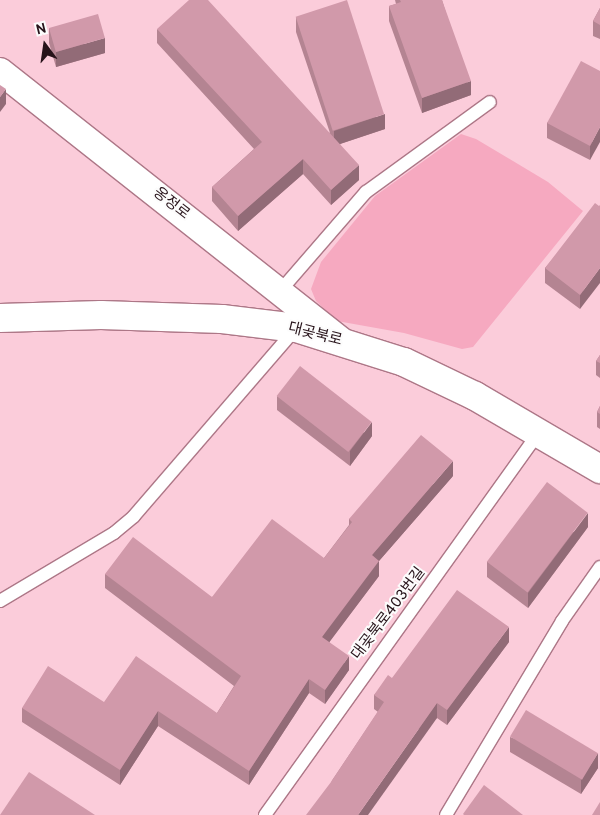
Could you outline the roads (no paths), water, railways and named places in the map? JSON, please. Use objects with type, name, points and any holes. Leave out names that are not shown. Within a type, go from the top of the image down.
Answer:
[{"type":"street","name":"옹정로","points":[[0,70],[281,290],[341,340]]},
{"type":"street","name":"대곶북로","points":[[0,318],[101,315],[222,319],[296,328],[341,340],[404,362],[475,396],[600,469]]},
{"type":"lane","points":[[281,290],[366,192],[490,102]]},
{"type":"lane","points":[[0,601],[114,533],[134,516],[296,328]]},
{"type":"lane","name":"대곶북로403번길","points":[[265,815],[538,433]]},
{"type":"lane","points":[[446,815],[562,621],[600,567]]}]
